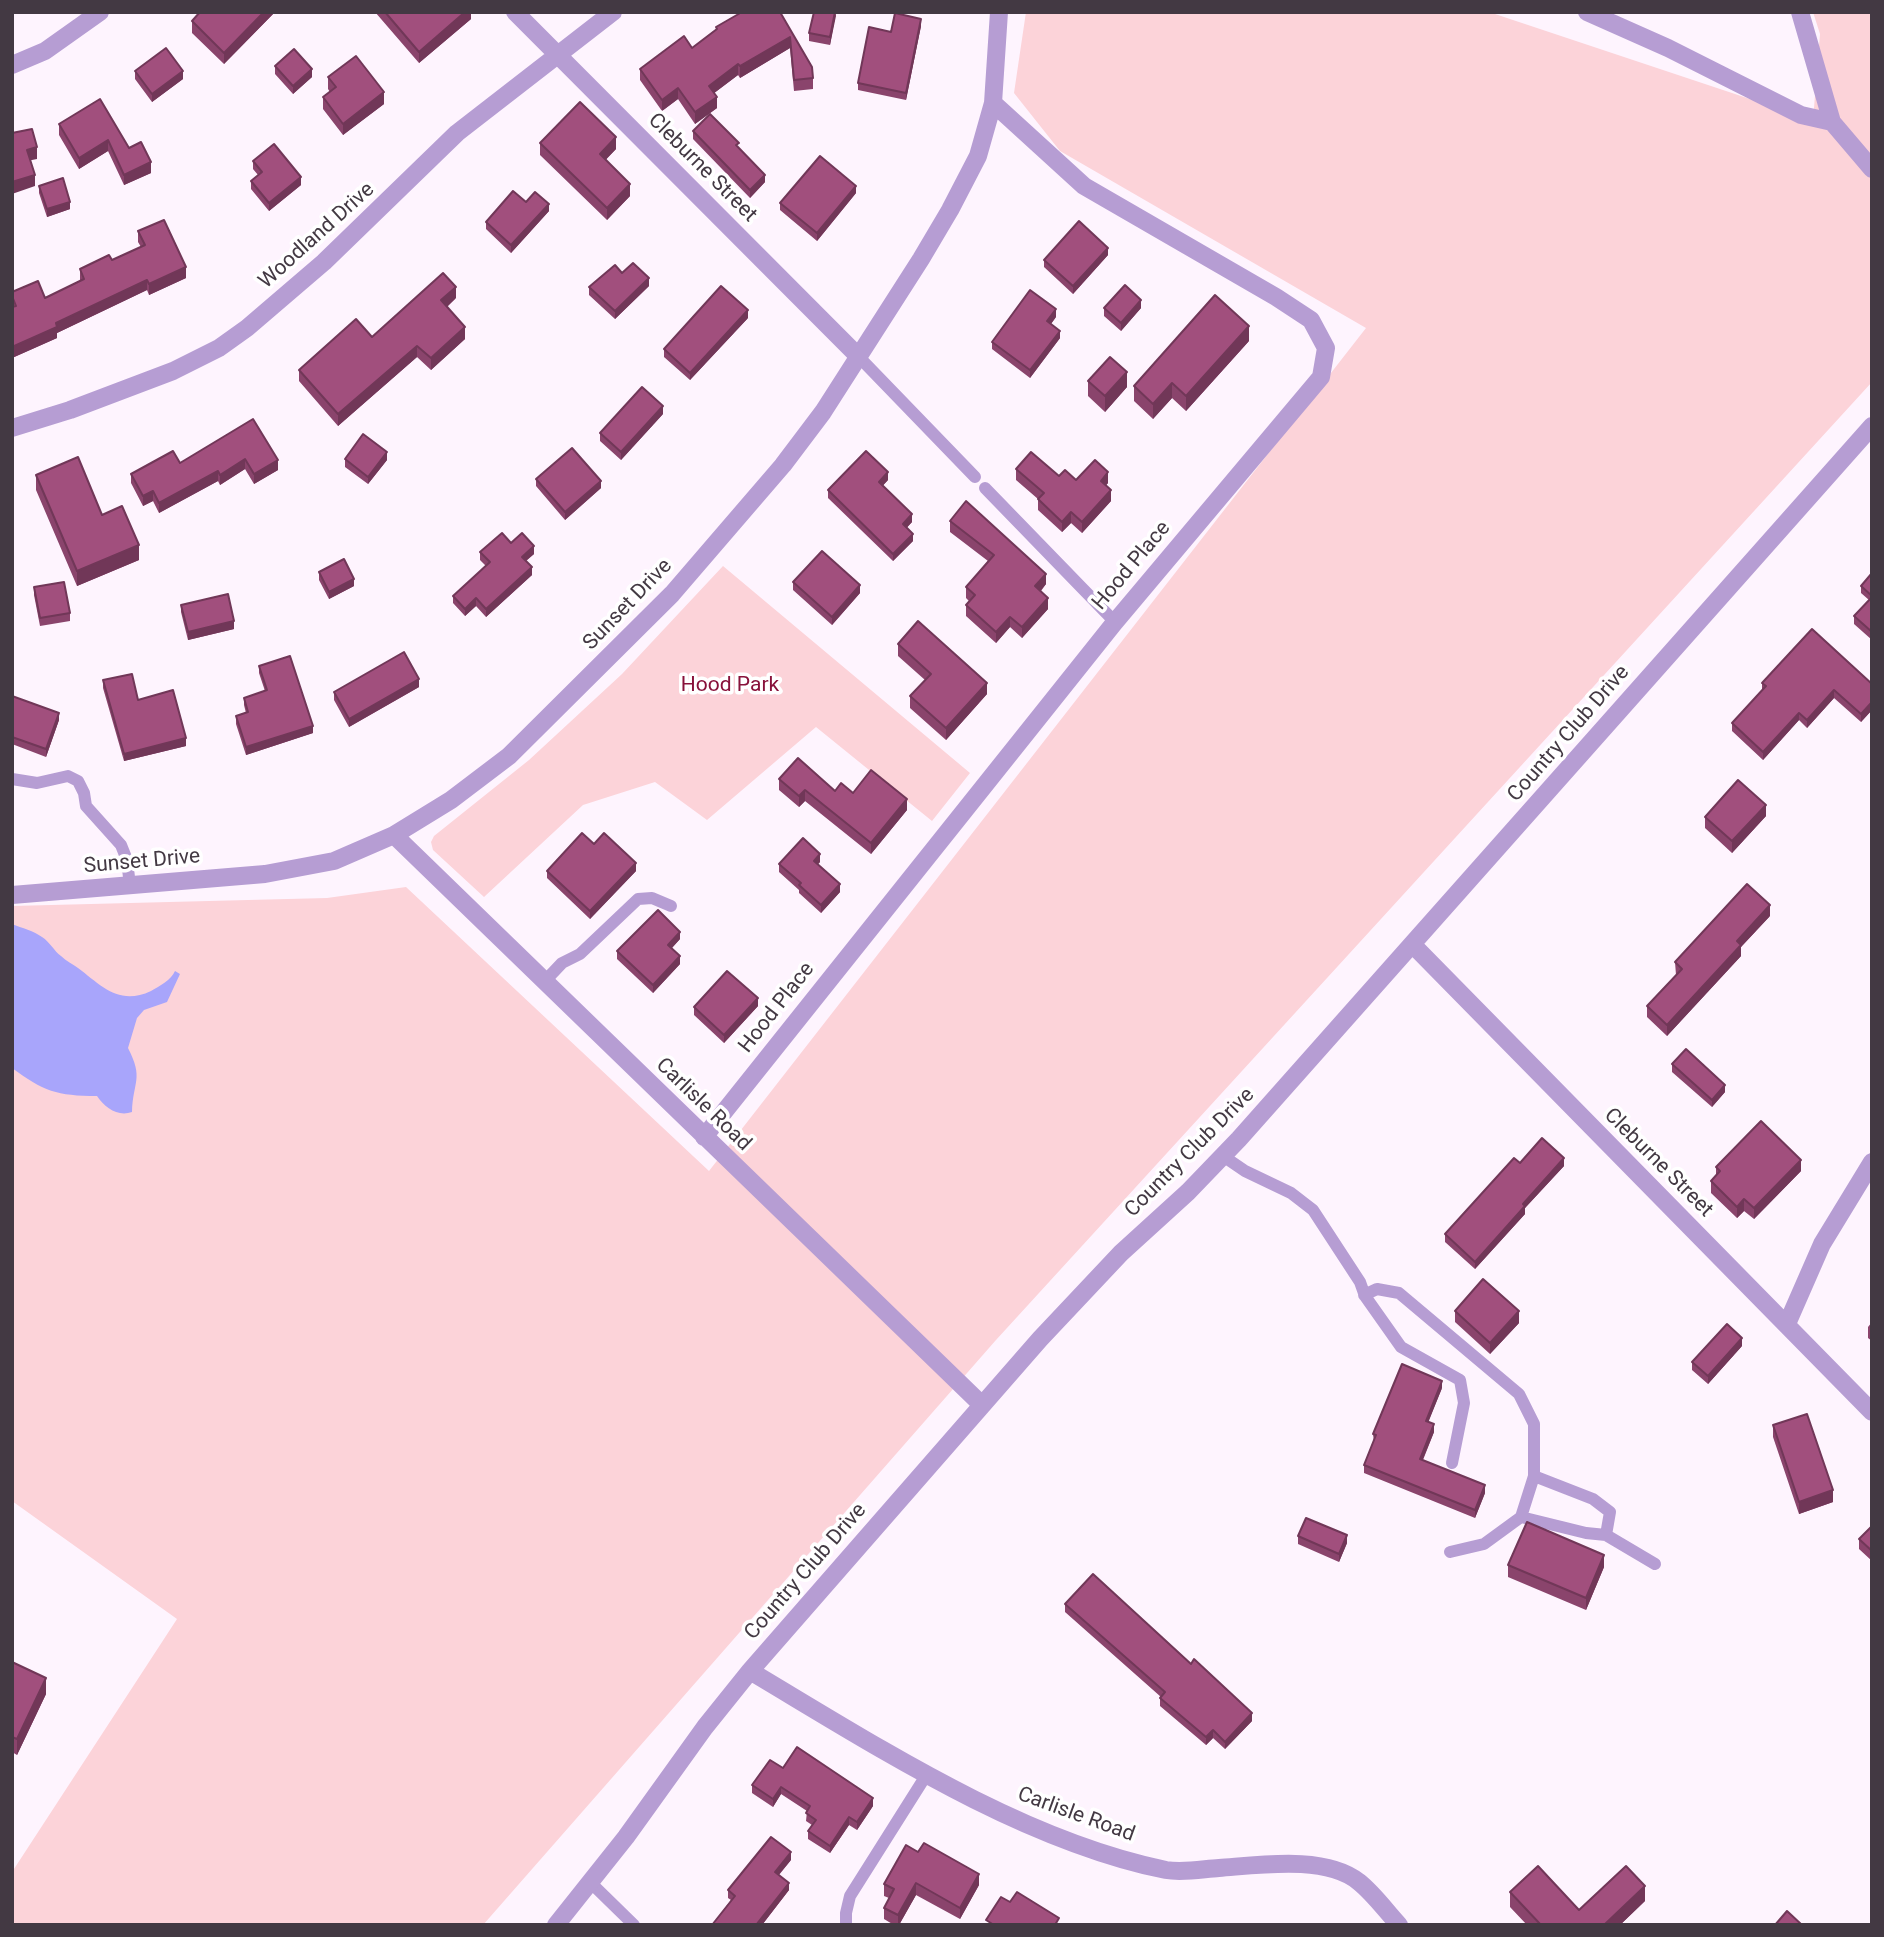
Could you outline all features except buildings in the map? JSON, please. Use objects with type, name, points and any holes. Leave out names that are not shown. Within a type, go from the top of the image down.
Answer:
[{"type":"street","points":[[12,65],[45,51],[100,12]]},
{"type":"street","name":"Cleburne Street","points":[[515,12],[858,356]]},
{"type":"street","name":"Woodland Drive","points":[[12,428],[70,410],[173,371],[219,348],[247,328],[333,254],[457,133],[612,12]]},
{"type":"street","name":"Sunset Drive","points":[[12,895],[265,874],[334,861],[394,835],[451,800],[509,756],[672,594],[783,465],[823,412],[950,210],[978,156],[993,103],[999,12]]},
{"type":"street","points":[[1587,12],[1668,48],[1801,115],[1832,122]]},
{"type":"street","points":[[1800,12],[1832,122],[1872,169]]},
{"type":"street","name":"Hood Place","points":[[704,1138],[1115,622],[1321,377],[1326,348],[1311,320],[1084,186],[993,103]]},
{"type":"street","name":"Country Club Drive","points":[[556,1925],[750,1671],[982,1405],[1121,1253],[1223,1156],[1872,426]]},
{"type":"street","name":"Carlisle Road","points":[[394,835],[982,1405]]},
{"type":"street","name":"Cleburne Street","points":[[1413,945],[1872,1412]]},
{"type":"street","points":[[1787,1324],[1822,1244],[1872,1162]]},
{"type":"street","name":"Carlisle Road","points":[[750,1671],[892,1756],[1015,1818],[1092,1850],[1169,1871],[1274,1864],[1327,1866],[1358,1881],[1399,1925]]},
{"type":"lane","points":[[858,356],[975,477]]},
{"type":"lane","points":[[985,488],[1115,622]]},
{"type":"lane","points":[[12,779],[37,783],[68,776],[78,781],[86,806],[121,845],[127,860],[130,886]]},
{"type":"lane","points":[[544,982],[562,963],[580,954],[638,899],[652,898],[671,905]]},
{"type":"lane","points":[[1223,1156],[1245,1171],[1291,1193],[1313,1210],[1360,1282],[1364,1295],[1379,1319],[1401,1347],[1460,1380],[1464,1403],[1452,1463]]},
{"type":"lane","points":[[1364,1295],[1377,1289],[1399,1293],[1519,1394],[1534,1424],[1534,1476],[1521,1517],[1484,1544],[1450,1552]]},
{"type":"lane","points":[[1534,1476],[1593,1499],[1610,1512],[1606,1535]]},
{"type":"lane","points":[[1521,1517],[1586,1533],[1606,1535],[1655,1564]]},
{"type":"lane","points":[[846,1925],[850,1896],[927,1774]]},
{"type":"lane","points":[[590,1882],[634,1925]]},
{"type":"green space","points":[[1026,12],[1489,12],[1813,120],[1820,34],[1813,12],[1872,12],[1872,382],[996,1340],[483,1925],[12,1925],[12,1872],[177,1619],[12,1501],[12,906],[327,898],[406,887],[709,1171],[1366,328],[1060,151],[1014,93]]},
{"type":"green space","name":"Hood Park","points":[[723,566],[970,773],[932,821],[816,727],[707,820],[655,782],[583,805],[484,897],[433,850],[431,842],[434,836],[529,760],[622,674]]},
{"type":"shaded area","points":[[12,924],[39,935],[65,959],[103,987],[120,995],[140,995],[161,985],[175,971],[180,974],[167,1002],[144,1010],[137,1018],[128,1048],[137,1074],[132,1112],[112,1110],[97,1096],[51,1091],[12,1068]]}]
